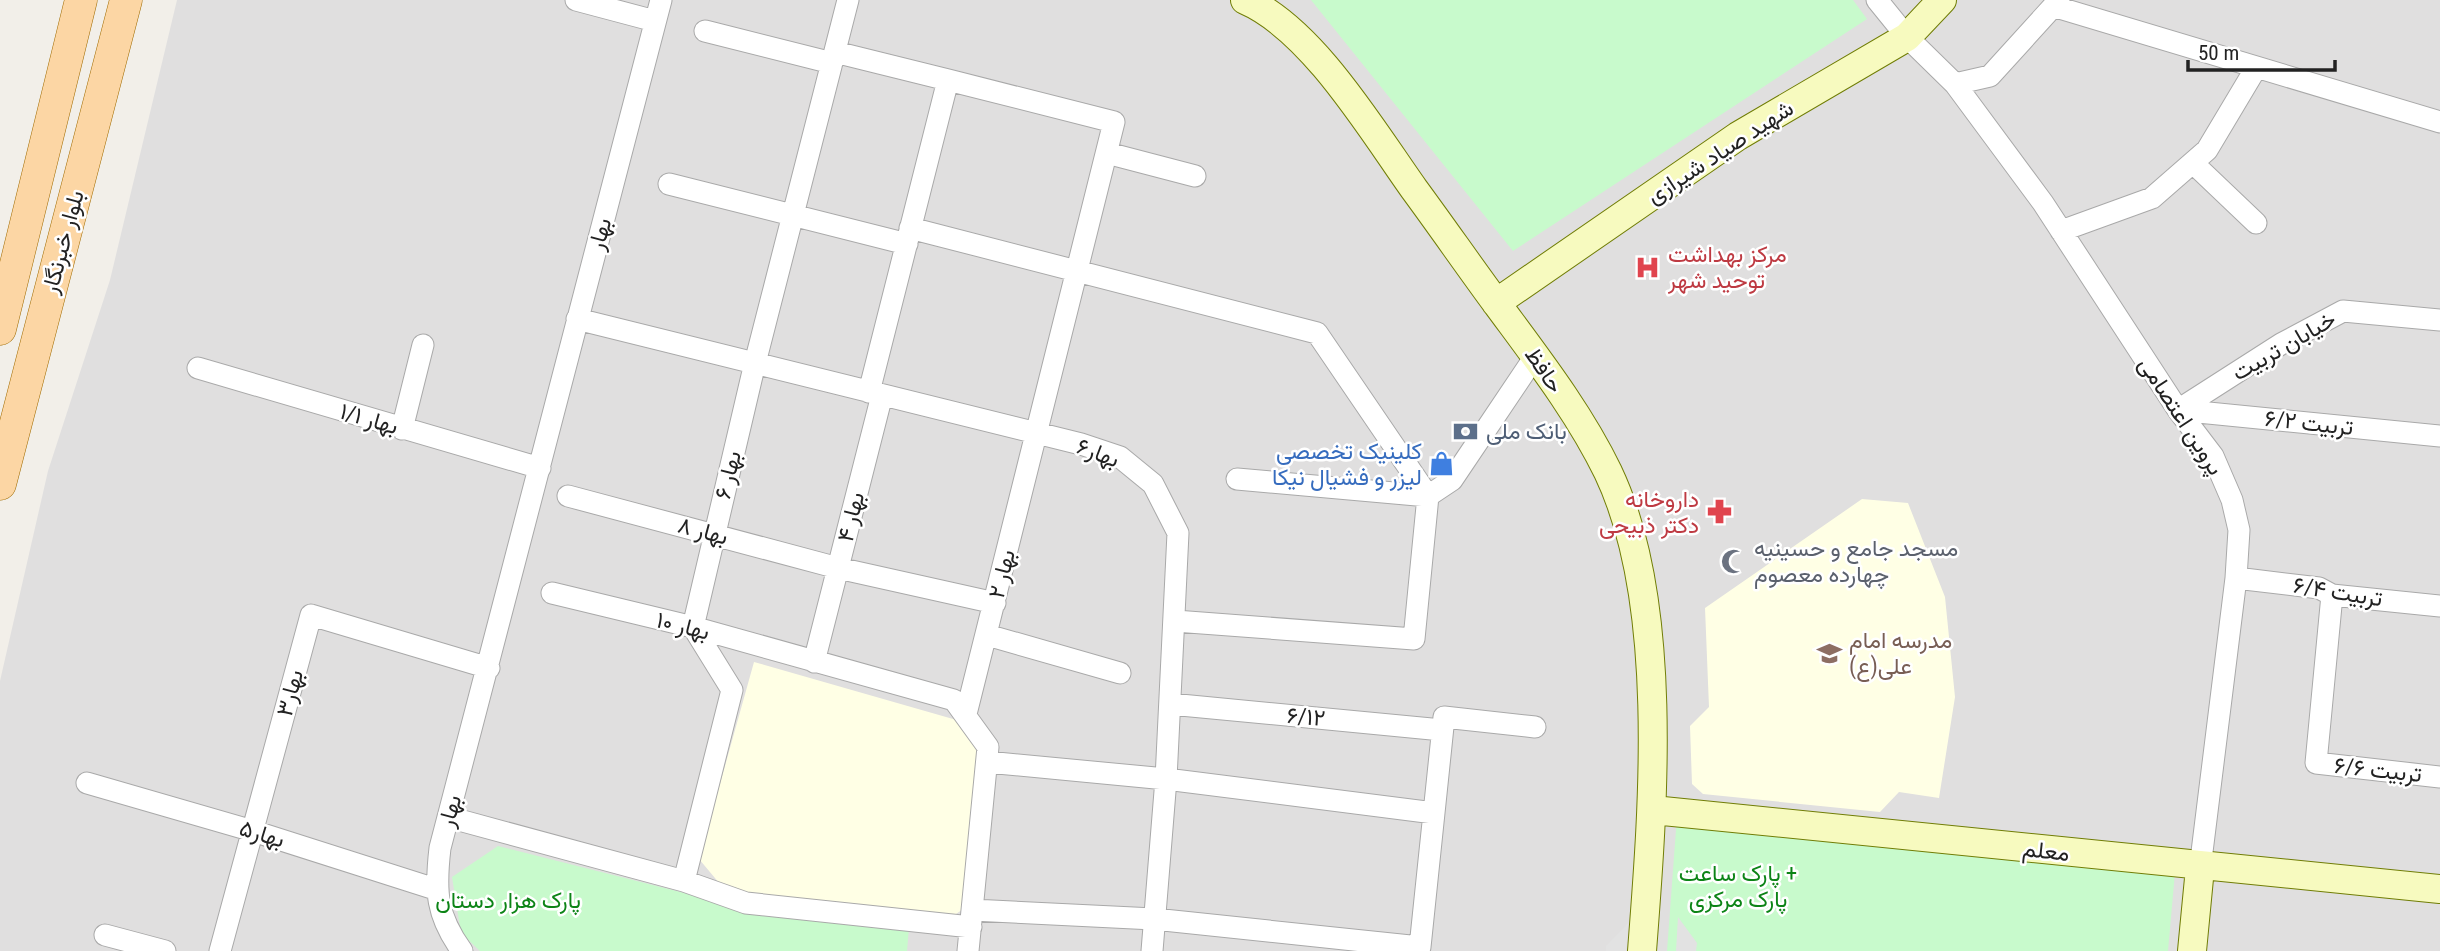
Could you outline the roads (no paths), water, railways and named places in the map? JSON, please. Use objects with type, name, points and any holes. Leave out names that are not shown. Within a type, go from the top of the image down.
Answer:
[{"type":"main road","name":"بلوار خبرنگار","points":[[0,329],[81,0]]},
{"type":"main road","name":"بلوار خبرنگار","points":[[0,484],[126,0]]},
{"type":"main road","name":"حافظ","points":[[1245,0],[1260,7],[1313,52],[1536,355],[1608,472],[1630,530],[1642,587],[1649,672],[1653,810],[1642,951]]},
{"type":"main road","name":"شهید صیاد شیرازی","points":[[1496,303],[1738,136],[1907,37],[1942,0]]},
{"type":"main road","name":"معلم","points":[[1653,810],[2200,868],[2440,889]]},
{"type":"main road","points":[[2192,951],[2200,868]]},
{"type":"street","points":[[576,0],[655,21]]},
{"type":"street","name":"بهار","points":[[462,951],[446,929],[435,890],[440,848],[661,0]]},
{"type":"street","name":"بهار ۶","points":[[693,627],[755,363],[848,0]]},
{"type":"street","name":"پروین اعتصامی","points":[[1877,0],[1907,37],[1955,84],[2061,231],[2178,411],[2213,456],[2232,500],[2239,530],[2236,578],[2200,868]]},
{"type":"street","points":[[1955,84],[1990,76],[2058,3],[2256,68],[2440,122]]},
{"type":"street","points":[[705,31],[948,80]]},
{"type":"street","points":[[2061,231],[2152,198],[2207,150],[2256,68]]},
{"type":"street","name":"بهار ۲","points":[[948,80],[1114,122],[966,714]]},
{"type":"street","name":"بهار ۴","points":[[814,662],[838,568],[909,236],[948,80]]},
{"type":"street","points":[[1107,153],[1195,176]]},
{"type":"street","points":[[2193,163],[2256,223]]},
{"type":"street","points":[[669,184],[793,215],[1078,271],[1317,333],[1428,496],[1414,639],[1175,621]]},
{"type":"street","name":"خیابان تربیت","points":[[2178,411],[2281,344],[2343,311],[2440,320]]},
{"type":"street","name":"بهار۶","points":[[577,319],[1121,457],[1153,484],[1178,533],[1166,779],[1152,951]]},
{"type":"street","points":[[402,429],[423,345]]},
{"type":"street","points":[[1237,479],[1428,496],[1452,480],[1536,355]]},
{"type":"street","name":"بهار ۱/۱","points":[[198,368],[540,468]]},
{"type":"street","name":"تربیت ۶/۲","points":[[2178,411],[2440,436]]},
{"type":"street","name":"بهار ۸","points":[[568,496],[838,568],[995,603]]},
{"type":"street","name":"تربیت ۶/۴","points":[[2236,578],[2319,588],[2332,594],[2440,606]]},
{"type":"street","name":"بهار ۱۰","points":[[552,593],[693,627],[954,700],[966,714]]},
{"type":"street","name":"تربیت ۶/۶","points":[[2332,594],[2316,763],[2440,777]]},
{"type":"street","name":"بهار۳","points":[[220,951],[311,615],[489,668]]},
{"type":"street","points":[[684,881],[732,690],[693,627]]},
{"type":"street","points":[[987,635],[1120,673]]},
{"type":"street","name":"۶/۱۲","points":[[1170,704],[1442,730]]},
{"type":"street","points":[[966,714],[988,747],[968,951]]},
{"type":"street","points":[[448,817],[684,881],[746,902],[972,919],[1154,919],[1419,949],[1444,717],[1535,727]]},
{"type":"street","points":[[987,762],[1166,779],[1434,813]]},
{"type":"street","name":"بهار۵","points":[[88,783],[253,831],[435,890]]},
{"type":"street","points":[[105,935],[165,951]]},
{"type":"place","name":"مرکز بهداشت توحید شهر","points":[[1648,267]]},
{"type":"place","name":"بانک ملی","points":[[1466,431]]},
{"type":"place","name":"کلینیک تخصصی لیزر و فشیال نیکا","points":[[1442,464]]},
{"type":"place","name":"داروخانه دکتر ذبیحی","points":[[1719,512]]},
{"type":"place","name":"مسجد جامع و حسینیه چهارده معصوم","points":[[1734,561]]},
{"type":"place","name":"مدرسه امام علی(ع)","points":[[1829,653]]},
{"type":"park label","name":"پارک ساعت + پارک مرکزی","points":[[1738,886]]},
{"type":"park label","name":"پارک هزار دستان","points":[[508,900]]}]
